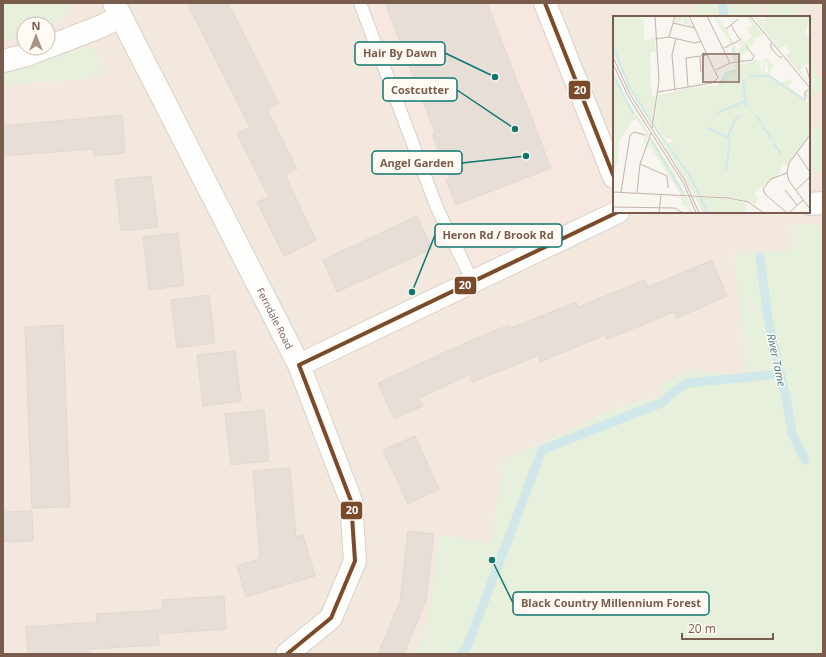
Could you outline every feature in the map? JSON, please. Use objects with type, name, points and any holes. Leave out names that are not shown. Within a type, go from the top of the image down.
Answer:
[{"type":"street","points":[[545,3],[613,174]]},
{"type":"street","points":[[56,43],[102,26],[118,9]]},
{"type":"street","name":"Ferndale Road","points":[[118,9],[299,365],[351,501],[355,560],[331,618],[287,654]]},
{"type":"street","points":[[3,61],[23,56]]},
{"type":"street","points":[[810,204],[823,203]]},
{"type":"street","points":[[299,365],[616,213]]},
{"type":"lane","points":[[360,3],[437,208],[473,282]]},
{"type":"shaded area","points":[[3,3],[823,3],[823,424],[501,654],[3,654]]},
{"type":"shaded area","points":[[360,3],[545,3],[613,176],[613,212],[473,282]]},
{"type":"green space","points":[[5,3],[72,3],[68,12],[56,21],[56,16],[16,16],[16,37],[3,41],[3,6]]},
{"type":"green space","points":[[694,3],[756,3],[759,16],[696,16]]},
{"type":"green space","points":[[765,3],[803,3],[803,8],[798,9],[798,16],[768,16]]},
{"type":"green space","points":[[92,47],[103,73],[85,79],[3,84],[3,71],[24,68],[82,48]]},
{"type":"green space","points":[[810,59],[814,59],[815,77],[823,77],[823,92],[810,94]]},
{"type":"green space","points":[[823,126],[823,171],[810,172],[810,127]]},
{"type":"green space","points":[[791,224],[823,225],[823,654],[416,654],[426,626],[432,596],[438,535],[491,543],[504,459],[563,433],[596,416],[626,404],[661,397],[660,384],[696,369],[734,377],[747,376],[734,253],[792,250]]},
{"type":"building","points":[[187,3],[228,3],[279,103],[267,109],[297,169],[285,175],[316,240],[284,256],[257,202],[269,197],[237,134],[250,127]]},
{"type":"building","points":[[385,3],[487,3],[551,168],[456,205],[446,180],[450,179],[432,134],[435,133]]},
{"type":"building","points":[[122,115],[125,153],[94,156],[93,149],[3,156],[3,126]]},
{"type":"building","points":[[151,176],[158,227],[121,231],[115,180]]},
{"type":"building","points":[[417,216],[432,249],[337,292],[323,260]]},
{"type":"building","points":[[178,233],[184,285],[149,290],[143,237]]},
{"type":"building","points":[[712,260],[727,296],[677,318],[674,312],[607,339],[605,335],[540,362],[538,356],[472,382],[469,375],[419,398],[423,406],[394,419],[378,383],[463,344],[509,325],[511,328],[576,302],[578,307],[645,280],[648,287]]},
{"type":"building","points":[[209,295],[215,343],[177,348],[171,300]]},
{"type":"building","points":[[63,325],[70,507],[32,508],[25,327]]},
{"type":"building","points":[[235,351],[241,401],[203,406],[197,355]]},
{"type":"building","points":[[264,410],[269,461],[231,465],[225,414]]},
{"type":"building","points":[[415,436],[439,489],[408,504],[383,450]]},
{"type":"building","points":[[290,468],[296,537],[303,535],[315,576],[246,597],[237,566],[260,559],[253,471]]},
{"type":"building","points":[[32,511],[33,541],[3,542],[3,512]]},
{"type":"building","points":[[408,531],[434,534],[426,600],[404,654],[378,654],[400,601]]},
{"type":"building","points":[[224,596],[226,629],[158,634],[159,645],[90,649],[90,654],[28,654],[26,627],[97,622],[96,614],[163,610],[162,600]]},
{"type":"waterway","name":"River Tame","points":[[722,3],[724,16]]},
{"type":"waterway","name":"River Tame","points":[[760,257],[768,319],[786,398],[792,433],[805,460]]},
{"type":"waterway","points":[[461,654],[467,647],[542,450],[663,402],[672,393],[685,384],[780,374]]},
{"type":"transit line","name":"20","points":[[545,3],[613,174]]},
{"type":"transit line","name":"20","points":[[287,654],[331,618],[355,561],[351,501],[299,365],[616,213]]},
{"type":"place","name":"Hair By Dawn","points":[[495,77]]},
{"type":"place","name":"Costcutter","points":[[515,129]]},
{"type":"place","name":"Angel Garden","points":[[526,156]]},
{"type":"place","name":"Heron Rd / Brook Rd","points":[[412,292]]},
{"type":"place","name":"Black Country Millennium Forest","points":[[492,560]]}]
